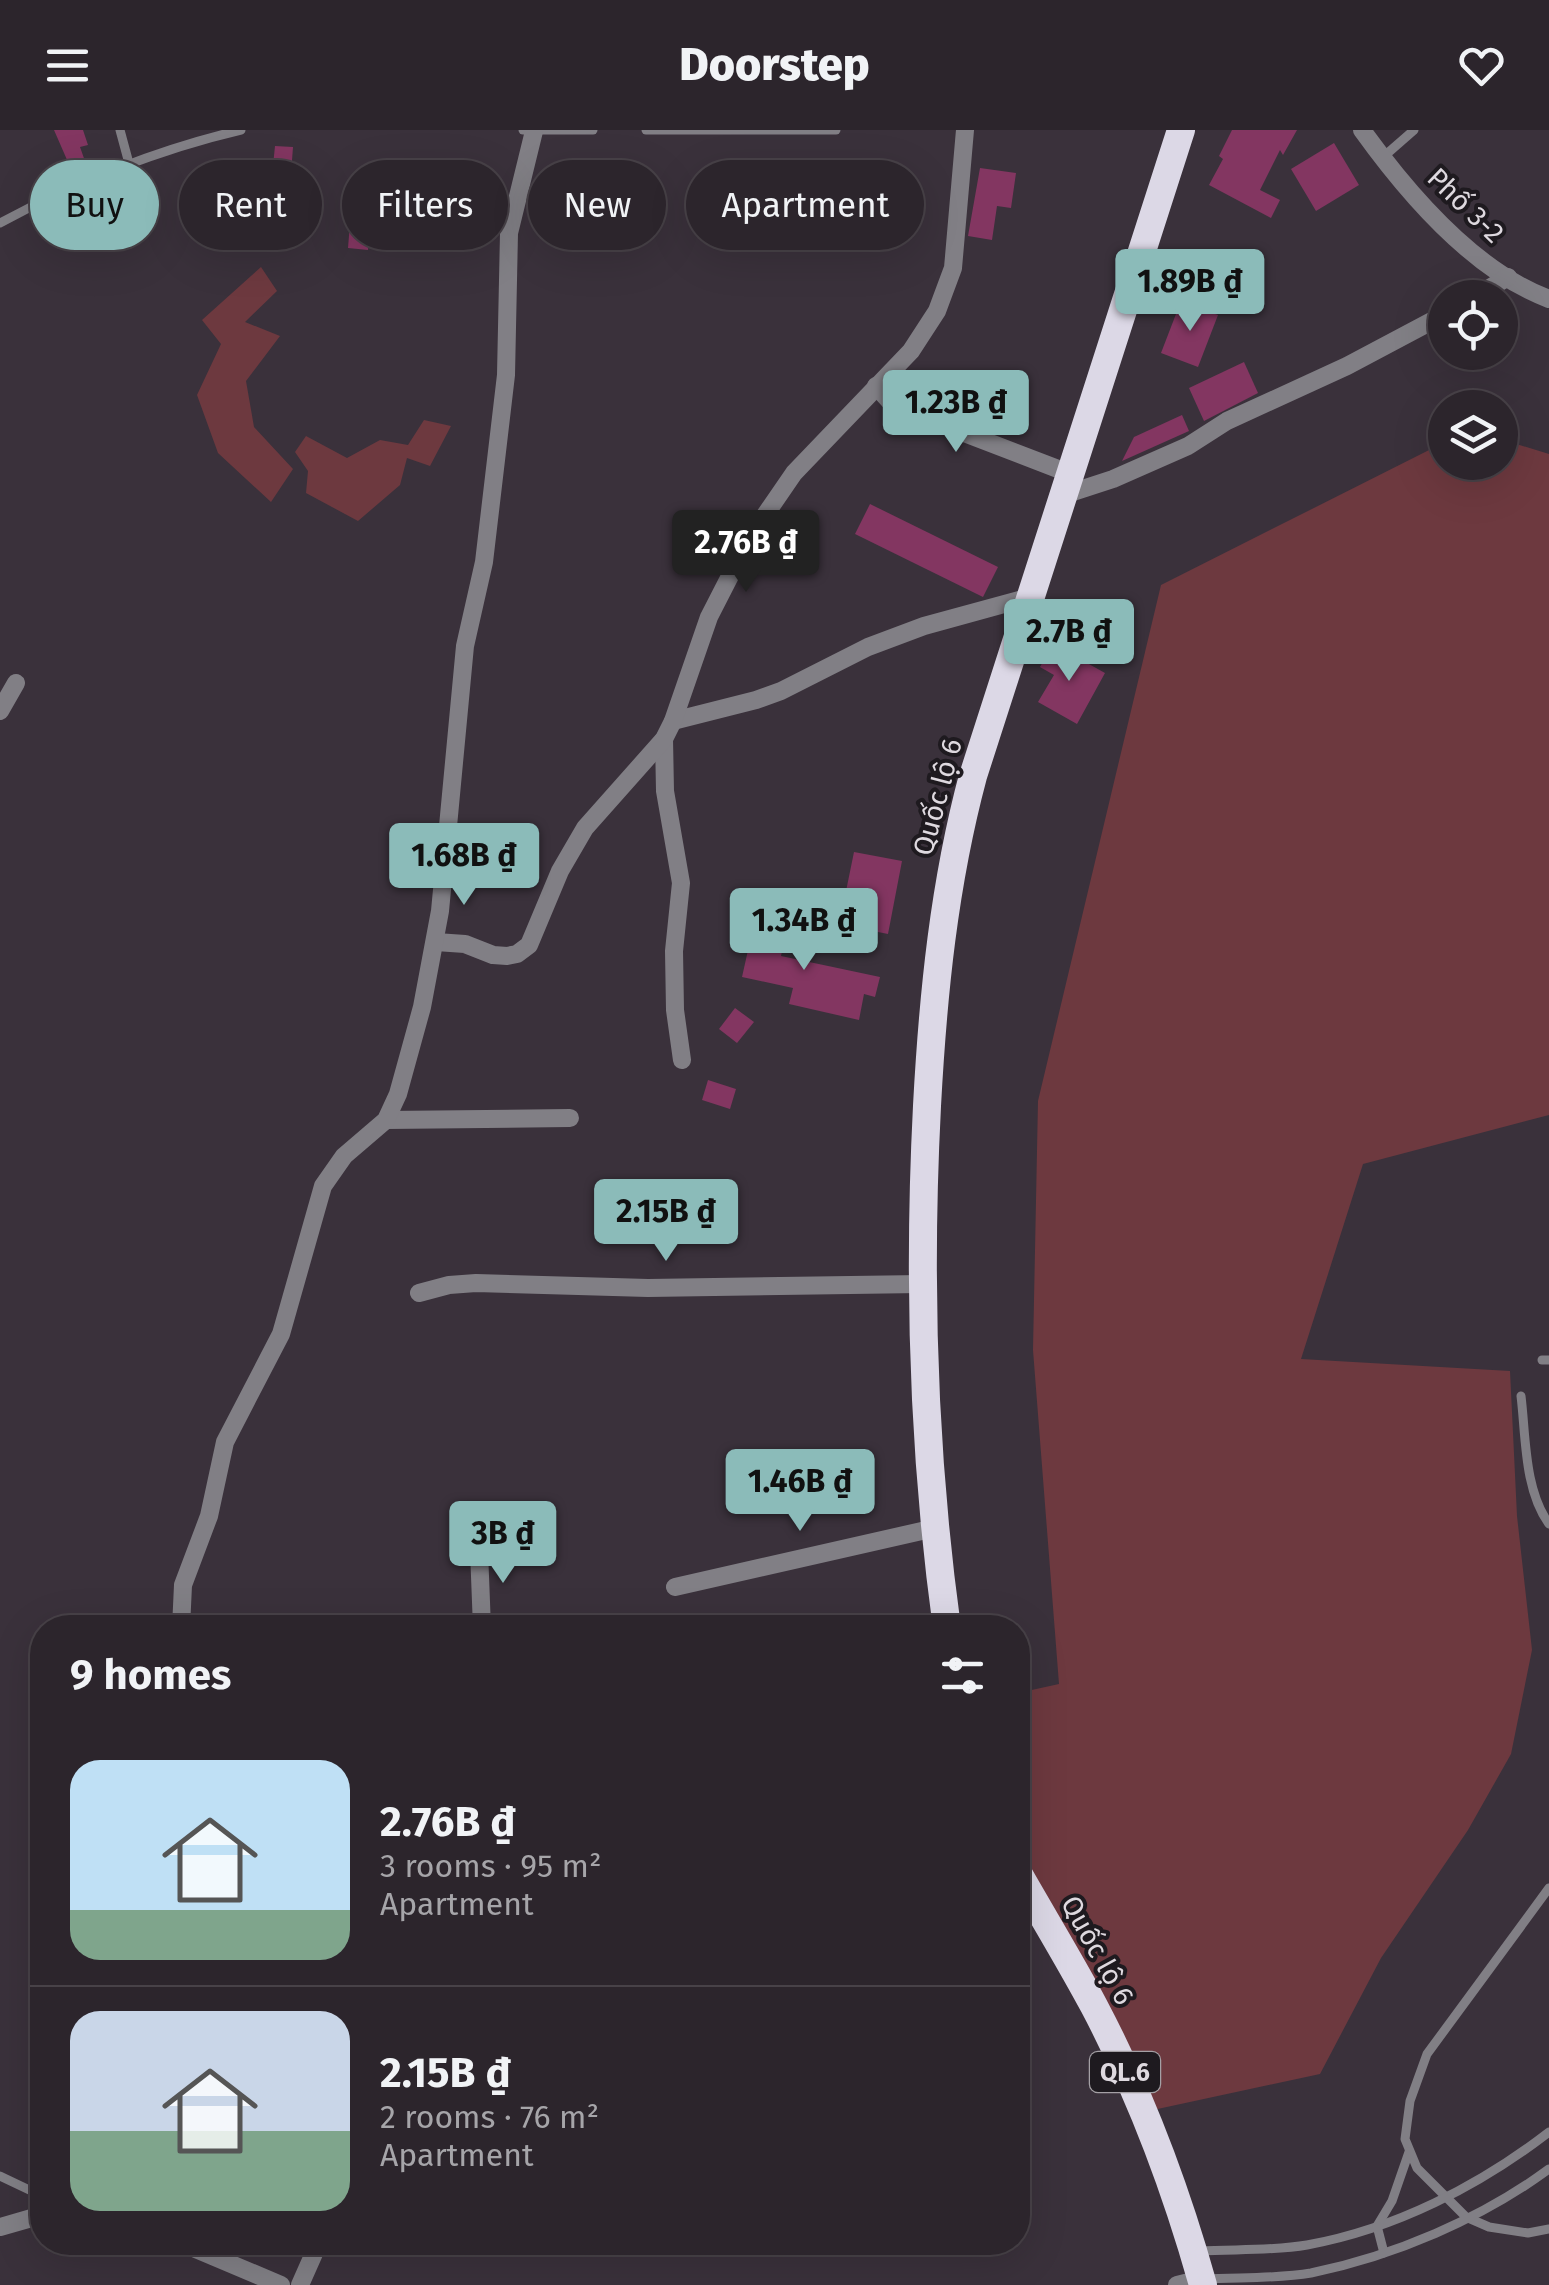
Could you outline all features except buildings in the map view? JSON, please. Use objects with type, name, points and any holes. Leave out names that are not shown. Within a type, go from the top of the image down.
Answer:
[{"type":"highway","name":"Quốc lộ 6","points":[[945,1615],[935,1528],[921,1284],[930,1069],[942,927],[968,795],[1181,130]]},
{"type":"highway","name":"Quốc lộ 6","points":[[1030,1894],[1094,2008],[1138,2100],[1176,2194],[1194,2275]]},
{"type":"street","points":[[181,1615],[182,1584],[209,1516],[225,1442],[281,1334],[323,1186],[344,1156],[386,1120],[414,1041],[436,942],[465,646],[484,562],[506,375],[509,233],[534,130]]},
{"type":"street","points":[[436,942],[465,944],[507,956],[518,954],[529,945],[560,871],[585,828],[664,739],[709,618],[750,537],[794,473],[923,334],[945,293],[953,268],[965,130]]},
{"type":"street","name":"Phố 3-2","points":[[1362,130],[1382,158],[1476,257],[1549,299]]},
{"type":"street","points":[[1503,280],[1508,277]]},
{"type":"street","points":[[876,386],[894,406],[1068,485],[1155,462],[1264,402],[1347,366],[1428,323]]},
{"type":"street","points":[[673,721],[769,696],[868,647],[924,626],[1030,596]]},
{"type":"street","points":[[0,710],[16,683]]},
{"type":"street","points":[[664,739],[665,791],[682,883],[674,951],[675,1010],[682,1060]]},
{"type":"street","points":[[386,1120],[570,1118]]},
{"type":"street","points":[[419,1293],[448,1285],[476,1284],[648,1288],[921,1284]]},
{"type":"street","points":[[676,1587],[935,1528]]},
{"type":"street","points":[[479,1550],[482,1615]]},
{"type":"street","points":[[0,2227],[30,2219]]},
{"type":"street","points":[[212,2255],[281,2285]]},
{"type":"street","points":[[300,2285],[313,2255]]},
{"type":"lane","points":[[120,130],[128,160]]},
{"type":"lane","points":[[147,160],[186,144],[241,130]]},
{"type":"lane","points":[[522,130],[593,130]]},
{"type":"lane","points":[[651,130],[836,130]]},
{"type":"lane","points":[[1382,158],[1414,130]]},
{"type":"lane","points":[[0,223],[30,207]]},
{"type":"lane","points":[[1521,1396],[1532,1484],[1537,1504],[1549,1524]]},
{"type":"lane","points":[[1549,1888],[1428,2054],[1410,2101],[1405,2139],[1416,2168],[1466,2217],[1489,2227],[1528,2234],[1549,2229]]},
{"type":"lane","points":[[1194,2275],[1377,2226],[1445,2198],[1516,2157],[1549,2132]]},
{"type":"lane","points":[[1384,2253],[1377,2226],[1392,2201],[1409,2152]]},
{"type":"lane","points":[[1194,2275],[1308,2274],[1384,2253],[1466,2217],[1549,2168]]},
{"type":"lane","points":[[0,2176],[30,2190]]},
{"type":"shaded area","points":[[261,267],[277,291],[245,322],[280,336],[246,381],[254,427],[293,469],[271,502],[218,453],[197,395],[221,344],[202,320]]},
{"type":"shaded area","points":[[424,420],[451,426],[430,466],[407,458],[400,485],[358,521],[306,493],[308,471],[295,452],[306,436],[347,458],[380,440],[408,445]]},
{"type":"shaded area","points":[[1518,445],[1549,454],[1549,1115],[1363,1164],[1301,1359],[1510,1371],[1517,1516],[1532,1650],[1511,1754],[1468,1830],[1381,1958],[1320,2074],[1139,2113],[1030,1898],[1030,1690],[1059,1684],[1033,1350],[1038,1101],[1161,585],[1428,451],[1428,480],[1518,480]]}]
